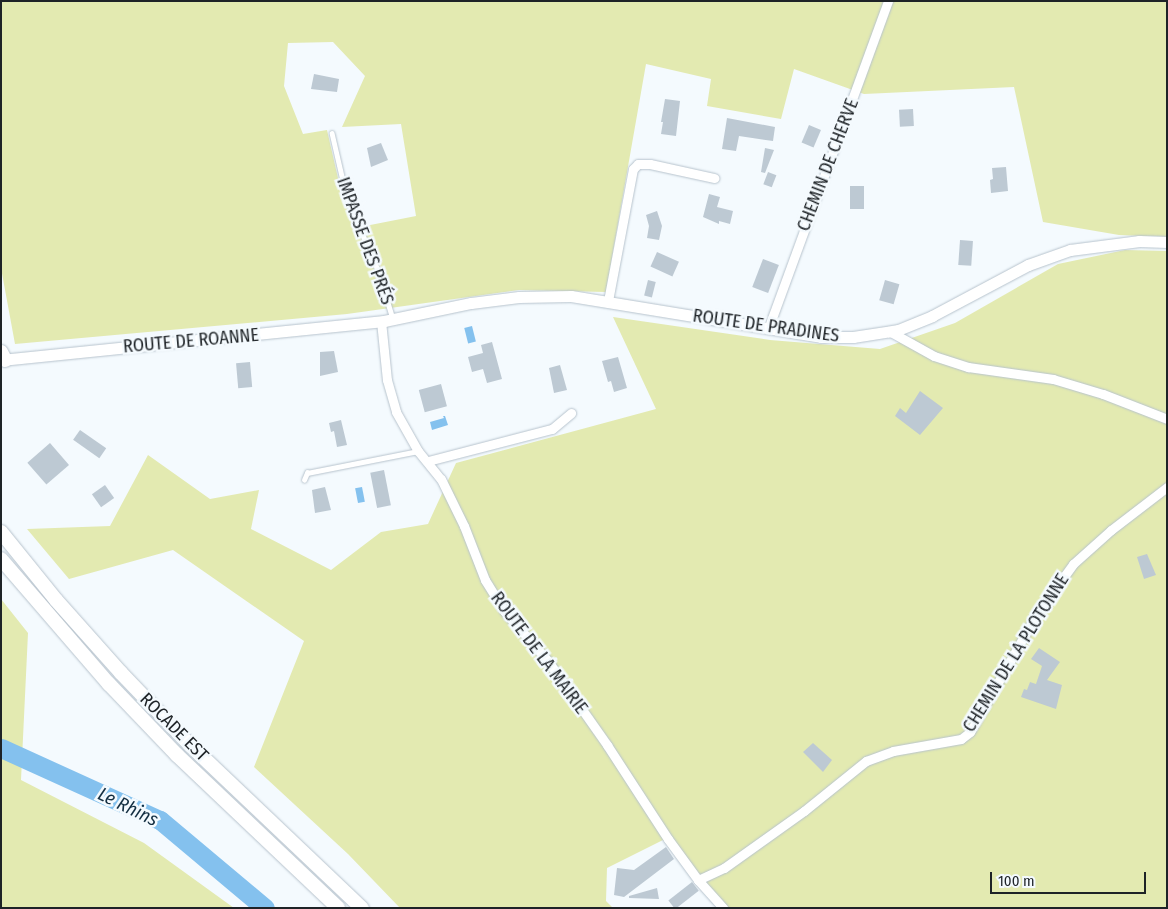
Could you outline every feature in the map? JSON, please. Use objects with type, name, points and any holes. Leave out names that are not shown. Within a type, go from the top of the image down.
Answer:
[{"type":"highway","name":"ROCADE EST","points":[[1,532],[56,600],[176,730],[362,908]]},
{"type":"highway","name":"ROCADE EST","points":[[1,559],[109,684],[171,748],[338,908]]},
{"type":"highway","points":[[1,571],[15,576]]},
{"type":"street","name":"CHEMIN DE CHERVE","points":[[768,329],[888,1]]},
{"type":"street","points":[[608,301],[633,169],[638,164],[650,164],[714,178]]},
{"type":"street","name":"ROUTE DE PRADINES","points":[[380,321],[471,303],[519,297],[571,296],[821,338],[853,337],[889,332],[932,316],[1028,265],[1070,250],[1139,241],[1167,242]]},
{"type":"street","name":"ROUTE DE ROANNE","points":[[2,357],[380,321]]},
{"type":"street","name":"ROUTE DE LA MAIRIE","points":[[380,321],[387,380],[394,404],[418,451],[428,461],[441,480],[464,526],[485,580],[504,611],[548,661],[607,745],[668,839],[698,880],[723,908]]},
{"type":"street","points":[[889,332],[934,356],[968,367],[1053,379],[1103,394],[1167,419]]},
{"type":"street","points":[[428,461],[552,429],[571,413]]},
{"type":"street","name":"CHEMIN DE LA PLOTONNE","points":[[698,880],[724,868],[804,812],[866,761],[893,751],[961,740],[970,732],[1036,615],[1073,564],[1111,530],[1167,487]]},
{"type":"lane","name":"IMPASSE DES PRÉS","points":[[332,133],[347,198],[378,270],[393,319]]},
{"type":"lane","points":[[304,480],[307,473],[418,451]]},
{"type":"green space","points":[[1,1],[1167,1],[1167,237],[1119,235],[1043,222],[1014,87],[864,94],[794,69],[781,119],[707,106],[711,79],[646,64],[606,292],[519,290],[347,314],[15,344],[1,268]],"holes":[[[333,42],[365,76],[342,127],[401,124],[416,216],[355,228],[343,200],[327,130],[303,134],[284,86],[288,43]]]},
{"type":"green space","points":[[1125,250],[1167,251],[1167,908],[718,908],[663,840],[607,868],[606,901],[613,908],[400,908],[348,854],[254,767],[304,641],[173,550],[69,579],[27,529],[110,526],[148,455],[210,499],[259,490],[251,529],[331,570],[381,532],[428,524],[456,463],[656,409],[613,317],[770,340],[880,349],[955,323],[1058,264]]},
{"type":"green space","points":[[1,599],[28,633],[21,780],[144,843],[234,908],[1,908]]},
{"type":"water","points":[[472,326],[476,342],[468,343],[464,328]]},
{"type":"water","points":[[443,416],[445,416],[448,425],[432,430],[430,422],[444,418]]},
{"type":"water","points":[[362,487],[365,502],[358,503],[355,488]]},
{"type":"building","points":[[314,74],[339,79],[337,92],[311,89]]},
{"type":"building","points":[[665,99],[680,101],[676,136],[661,134]]},
{"type":"building","points":[[913,109],[914,126],[900,127],[899,110]]},
{"type":"building","points":[[727,118],[775,127],[773,141],[739,136],[736,151],[722,149]]},
{"type":"building","points":[[809,125],[821,130],[814,148],[802,142]]},
{"type":"building","points":[[381,143],[388,160],[371,167],[367,148]]},
{"type":"building","points":[[765,148],[774,150],[765,173],[761,172]]},
{"type":"building","points":[[1006,167],[1008,191],[991,193],[990,180],[993,179],[992,168]]},
{"type":"building","points":[[768,172],[776,175],[772,187],[763,184]]},
{"type":"building","points":[[850,186],[864,186],[864,209],[850,209]]},
{"type":"building","points":[[709,194],[720,197],[717,207],[733,211],[730,224],[719,221],[719,224],[703,217]]},
{"type":"building","points":[[657,211],[662,226],[659,240],[647,238],[649,226],[646,215]]},
{"type":"building","points":[[960,240],[973,241],[971,266],[958,265]]},
{"type":"building","points":[[657,252],[679,262],[672,276],[650,267]]},
{"type":"building","points":[[763,259],[779,265],[768,293],[752,287]]},
{"type":"building","points":[[648,280],[656,282],[652,297],[644,296]]},
{"type":"building","points":[[885,280],[899,284],[894,304],[879,300]]},
{"type":"building","points":[[492,342],[502,379],[487,383],[483,369],[472,372],[468,357],[483,353],[481,345]]},
{"type":"building","points":[[334,351],[338,372],[320,376],[320,352]]},
{"type":"building","points":[[618,357],[627,388],[614,392],[611,381],[608,382],[602,361]]},
{"type":"building","points":[[250,362],[252,387],[238,388],[236,363]]},
{"type":"building","points":[[560,365],[567,390],[554,393],[549,368]]},
{"type":"building","points":[[441,384],[447,406],[425,412],[419,390]]},
{"type":"building","points":[[920,391],[943,408],[920,435],[895,416],[900,408],[906,413]]},
{"type":"building","points":[[341,420],[347,445],[337,447],[334,431],[331,432],[329,423]]},
{"type":"building","points":[[80,430],[106,448],[99,458],[73,440]]},
{"type":"building","points":[[50,443],[69,465],[46,485],[27,463]]},
{"type":"building","points":[[384,470],[391,505],[377,508],[370,473]]},
{"type":"building","points":[[105,485],[114,498],[101,507],[92,494]]},
{"type":"building","points":[[325,487],[331,510],[315,513],[312,490]]},
{"type":"building","points":[[1147,554],[1156,575],[1144,579],[1137,557]]},
{"type":"building","points":[[1039,648],[1060,662],[1047,680],[1062,685],[1056,709],[1021,697],[1024,689],[1027,690],[1030,682],[1036,684],[1042,666],[1031,659]]},
{"type":"building","points":[[813,743],[832,760],[823,772],[803,752]]},
{"type":"building","points":[[666,847],[674,859],[624,897],[614,895],[617,868],[634,870]]},
{"type":"building","points":[[692,882],[699,891],[677,908],[674,908],[668,900]]},
{"type":"building","points":[[657,888],[659,899],[629,898],[629,896]]},
{"type":"waterway","name":"Le Rhins","points":[[1,748],[160,820],[265,908]]}]
